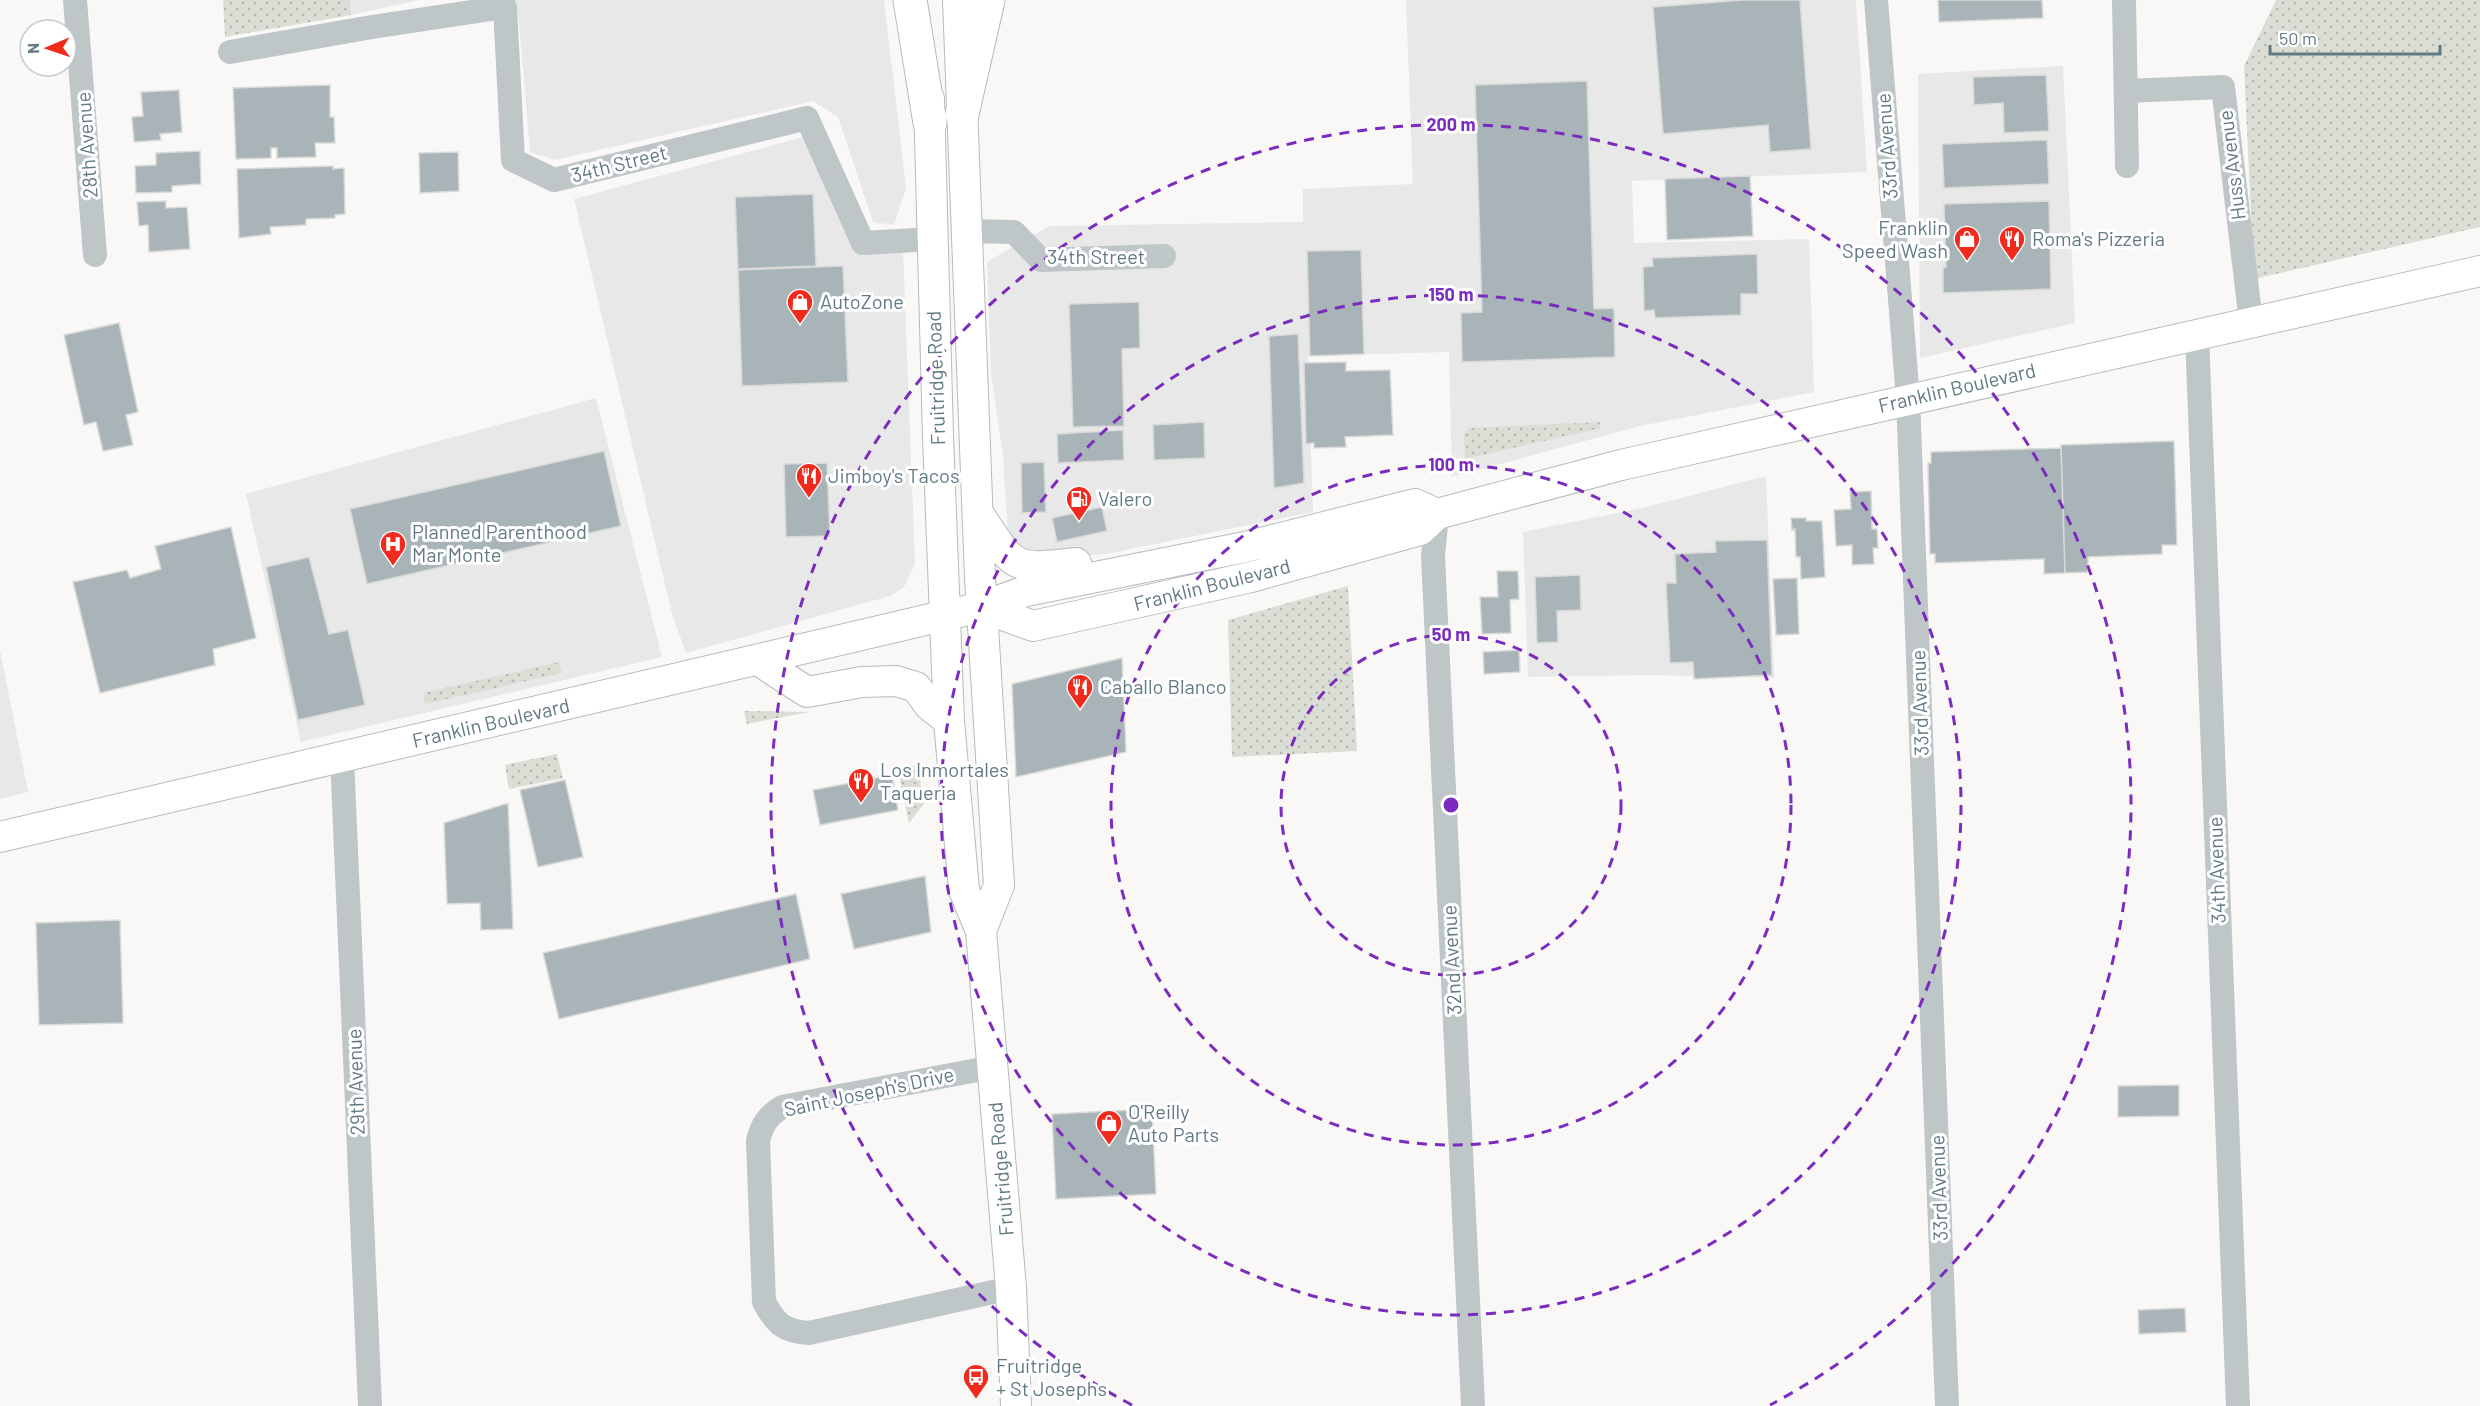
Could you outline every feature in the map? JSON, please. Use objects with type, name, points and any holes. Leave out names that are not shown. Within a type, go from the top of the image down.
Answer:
[{"type":"highway","points":[[910,0],[930,123]]},
{"type":"highway","points":[[962,114],[988,0]]},
{"type":"main road","name":"Fruitridge Road","points":[[926,0],[938,437],[949,720],[964,890],[981,931],[1011,1288],[1016,1406]]},
{"type":"main road","name":"Fruitridge Road","points":[[958,0],[981,607],[999,885],[981,931]]},
{"type":"main road","name":"Franklin Boulevard","points":[[981,607],[1033,626],[1251,577],[1420,530],[1437,514],[1621,465],[1908,399],[2161,345],[2197,334],[2480,271]]},
{"type":"main road","name":"Franklin Boulevard","points":[[0,837],[981,607],[1026,591],[1245,547],[1415,504],[1437,514]]},
{"type":"main road","points":[[978,513],[1006,556],[1018,564],[1037,568],[1123,558],[1152,567]]},
{"type":"main road","points":[[758,660],[807,692],[862,682],[896,681],[916,687],[929,705],[949,720]]},
{"type":"street","name":"28th Avenue","points":[[75,0],[95,255]]},
{"type":"street","name":"33rd Avenue","points":[[1876,0],[1887,162],[1908,399],[1947,1406]]},
{"type":"street","points":[[2124,0],[2127,166]]},
{"type":"street","name":"34th Street","points":[[230,52],[505,7],[513,160],[554,180],[807,118],[863,243],[933,239]]},
{"type":"street","name":"Huss Avenue","points":[[2126,91],[2223,87],[2251,322]]},
{"type":"street","name":"34th Street","points":[[967,231],[1014,232],[1041,260],[1164,256]]},
{"type":"street","name":"34th Avenue","points":[[2197,334],[2238,1406]]},
{"type":"street","name":"32nd Avenue","points":[[1437,514],[1433,556],[1473,1406]]},
{"type":"street","name":"29th Avenue","points":[[342,757],[370,1406]]},
{"type":"street","name":"Saint Joseph's Drive","points":[[993,1067],[782,1107],[770,1114],[761,1127],[758,1141],[764,1302],[773,1319],[786,1329],[809,1333],[1011,1288]]},
{"type":"shaded area","points":[[223,0],[350,0],[351,15],[225,37]]},
{"type":"shaded area","points":[[350,0],[419,0],[351,15]]},
{"type":"shaded area","points":[[508,0],[884,0],[906,188],[894,225],[873,222],[838,117],[813,101],[555,160],[530,152],[518,10]]},
{"type":"shaded area","points":[[1406,0],[1856,0],[1867,172],[1632,181],[1634,243],[1809,239],[1814,392],[1640,426],[1452,477],[1449,352],[1308,356],[1313,512],[1106,554],[1040,560],[1008,537],[1003,455],[991,374],[987,262],[1049,226],[1303,222],[1303,189],[1413,184]]},
{"type":"shaded area","points":[[2276,0],[2480,0],[2480,227],[2254,279],[2244,66]]},
{"type":"shaded area","points":[[2063,66],[2075,323],[1920,358],[1918,74]]},
{"type":"shaded area","points":[[807,136],[857,247],[903,249],[915,564],[904,587],[890,596],[686,653],[672,614],[574,199]]},
{"type":"shaded area","points":[[596,398],[662,657],[301,742],[246,494]]},
{"type":"shaded area","points":[[1600,422],[1601,428],[1465,459],[1464,434],[1469,428]]},
{"type":"shaded area","points":[[1766,476],[1774,678],[1649,675],[1528,677],[1523,532],[1642,508]]},
{"type":"shaded area","points":[[1348,586],[1357,751],[1232,757],[1228,620]]},
{"type":"shaded area","points":[[0,650],[28,792],[0,799]]},
{"type":"shaded area","points":[[559,662],[561,673],[425,704],[423,693]]},
{"type":"shaded area","points":[[744,711],[809,712],[747,724]]},
{"type":"shaded area","points":[[557,754],[563,778],[509,789],[505,765]]},
{"type":"shaded area","points":[[923,764],[926,774],[919,776],[923,794],[930,792],[930,796],[909,823],[898,769]]},
{"type":"building","points":[[1743,0],[1800,0],[1811,149],[1770,152],[1768,125],[1663,134],[1653,7]]},
{"type":"building","points":[[1938,0],[2042,0],[2043,18],[1939,22]]},
{"type":"building","points":[[2046,75],[2049,131],[2004,133],[2003,103],[1974,105],[1973,77]]},
{"type":"building","points":[[1587,81],[1594,309],[1614,308],[1615,357],[1462,362],[1461,313],[1482,312],[1475,85]]},
{"type":"building","points":[[330,85],[330,117],[334,117],[335,143],[315,143],[316,157],[277,158],[277,148],[271,148],[271,158],[236,159],[233,88]]},
{"type":"building","points":[[179,90],[182,132],[160,134],[161,140],[134,142],[132,117],[143,116],[141,92]]},
{"type":"building","points":[[2047,140],[2049,184],[1944,188],[1942,144]]},
{"type":"building","points":[[200,151],[201,184],[172,186],[172,192],[136,193],[135,166],[156,165],[156,153]]},
{"type":"building","points":[[458,152],[459,191],[420,193],[419,153]]},
{"type":"building","points":[[333,166],[333,169],[344,168],[345,214],[335,215],[335,218],[306,219],[306,225],[270,227],[271,234],[239,238],[237,169]]},
{"type":"building","points":[[1750,176],[1753,236],[1667,240],[1665,179]]},
{"type":"building","points":[[813,194],[816,266],[738,269],[735,197]]},
{"type":"building","points":[[166,201],[166,208],[187,207],[190,249],[149,252],[148,225],[139,226],[137,202]]},
{"type":"building","points":[[2049,201],[2051,289],[1943,293],[1943,268],[1946,267],[1944,204]]},
{"type":"building","points":[[1361,250],[1364,354],[1310,356],[1307,251]]},
{"type":"building","points":[[1757,254],[1758,294],[1741,294],[1741,315],[1655,318],[1654,310],[1644,311],[1643,267],[1653,266],[1652,258]]},
{"type":"building","points":[[843,266],[848,382],[742,386],[738,270]]},
{"type":"building","points":[[1139,302],[1140,348],[1122,349],[1124,426],[1073,427],[1069,304]]},
{"type":"building","points":[[119,323],[138,412],[126,415],[133,445],[103,451],[96,422],[84,425],[64,335]]},
{"type":"building","points":[[1298,334],[1304,483],[1274,488],[1269,336]]},
{"type":"building","points":[[1346,362],[1346,371],[1390,370],[1393,435],[1345,437],[1346,447],[1314,448],[1314,443],[1306,444],[1304,363]]},
{"type":"building","points":[[1204,422],[1205,458],[1154,460],[1153,425]]},
{"type":"building","points":[[1123,430],[1124,460],[1058,463],[1057,434]]},
{"type":"building","points":[[2174,441],[2177,545],[2162,545],[2162,554],[2088,557],[2088,572],[2065,573],[2061,445]]},
{"type":"building","points":[[2061,448],[2065,573],[2044,574],[2044,559],[1935,563],[1935,554],[1930,554],[1928,463],[1931,463],[1931,452]]},
{"type":"building","points":[[604,451],[621,526],[367,584],[350,509]]},
{"type":"building","points":[[1044,462],[1046,512],[1022,513],[1021,463]]},
{"type":"building","points":[[827,463],[830,536],[786,537],[784,464]]},
{"type":"building","points":[[1871,491],[1872,529],[1877,529],[1878,548],[1873,548],[1874,564],[1852,565],[1852,545],[1836,546],[1834,510],[1851,509],[1850,492]]},
{"type":"building","points":[[1102,507],[1107,531],[1057,542],[1052,518]]},
{"type":"building","points":[[1791,518],[1822,521],[1825,577],[1801,579],[1800,557],[1796,557],[1795,529],[1792,530]]},
{"type":"building","points":[[231,527],[256,638],[213,649],[215,665],[100,693],[73,582],[127,570],[130,578],[161,569],[155,546]]},
{"type":"building","points":[[1767,540],[1772,675],[1694,679],[1693,662],[1670,663],[1666,583],[1676,583],[1675,554],[1716,552],[1715,541]]},
{"type":"building","points":[[309,557],[329,634],[348,630],[365,705],[298,720],[266,567]]},
{"type":"building","points":[[1497,571],[1518,571],[1519,599],[1510,600],[1511,633],[1482,634],[1480,597],[1498,597]]},
{"type":"building","points":[[1580,575],[1581,610],[1557,611],[1558,642],[1537,643],[1535,577]]},
{"type":"building","points":[[1797,578],[1799,634],[1776,635],[1773,579]]},
{"type":"building","points":[[1519,650],[1520,672],[1484,674],[1483,652]]},
{"type":"building","points":[[1122,658],[1126,752],[1016,777],[1012,684]]},
{"type":"building","points":[[892,775],[898,810],[820,825],[813,790]]},
{"type":"building","points":[[565,780],[583,857],[538,867],[520,790]]},
{"type":"building","points":[[508,803],[513,929],[481,930],[480,903],[447,904],[444,823]]},
{"type":"building","points":[[925,876],[931,932],[854,949],[841,894]]},
{"type":"building","points":[[796,894],[810,959],[559,1019],[543,953]]},
{"type":"building","points":[[120,920],[123,1023],[39,1025],[36,923]]},
{"type":"building","points":[[2179,1085],[2179,1116],[2118,1117],[2118,1086]]},
{"type":"building","points":[[1152,1109],[1156,1194],[1056,1199],[1052,1114]]},
{"type":"building","points":[[2185,1308],[2186,1332],[2139,1334],[2138,1310]]},
{"type":"place","name":"Franklin Speed Wash","points":[[1967,262]]},
{"type":"place","name":"Roma's Pizzeria","points":[[2012,262]]},
{"type":"place","name":"AutoZone","points":[[800,325]]},
{"type":"place","name":"Jimboy's Tacos","points":[[809,499]]},
{"type":"place","name":"Valero","points":[[1079,522]]},
{"type":"place","name":"Planned Parenthood Mar Monte","points":[[393,567]]},
{"type":"place","name":"Caballo Blanco","points":[[1080,710]]},
{"type":"place","name":"Los Inmortales Taqueria","points":[[861,804]]},
{"type":"place","name":"O'Reilly Auto Parts","points":[[1109,1146]]},
{"type":"place","name":"Fruitridge + St Josephs","points":[[976,1400]]}]
